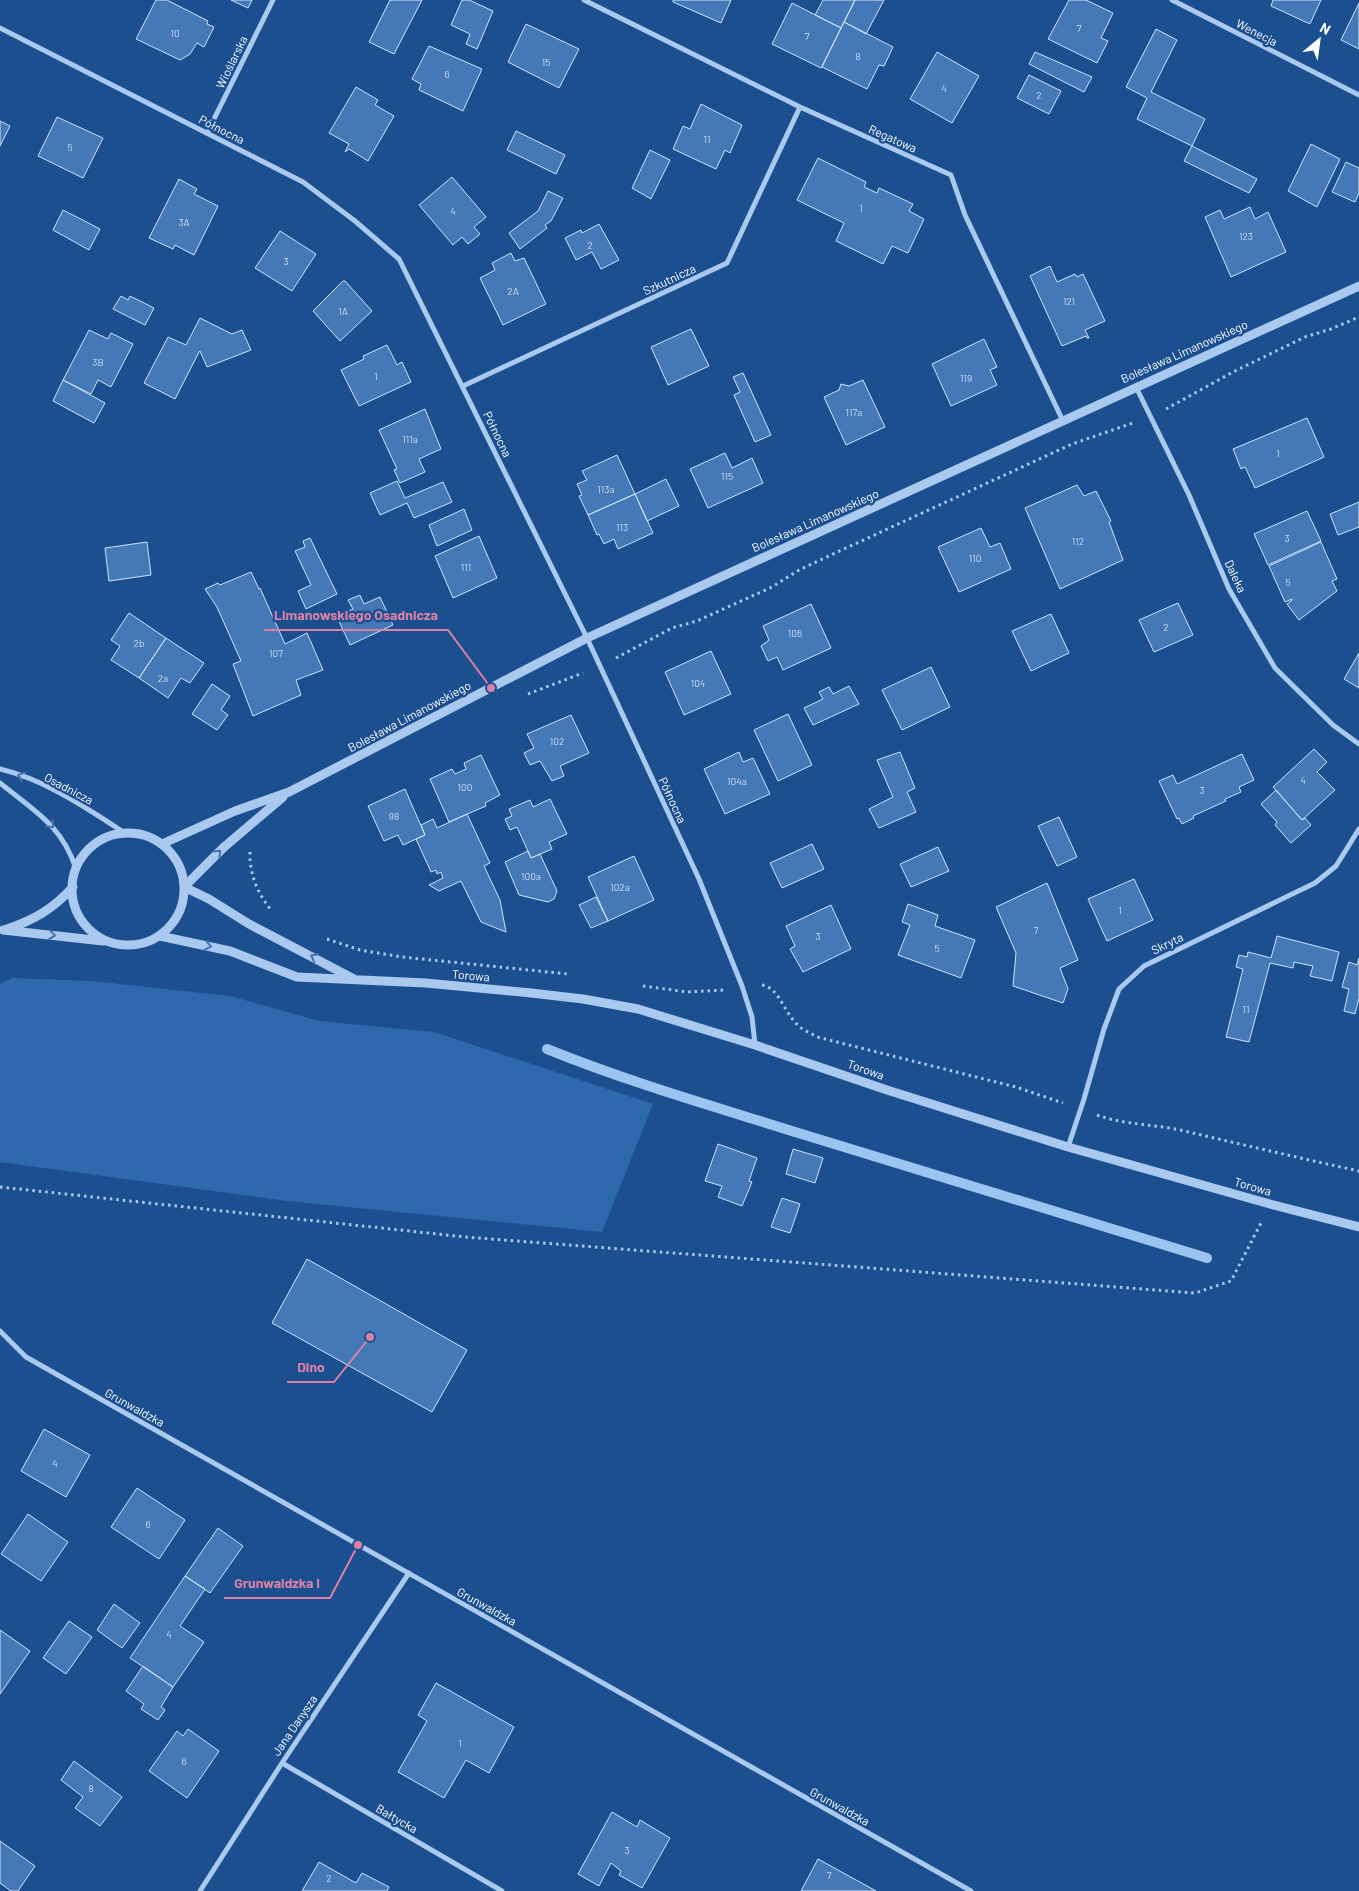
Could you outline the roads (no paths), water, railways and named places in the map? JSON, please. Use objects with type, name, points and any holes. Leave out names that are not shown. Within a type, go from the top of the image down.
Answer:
[{"type":"street","name":"Wioślarska","points":[[207,133],[273,0]]},
{"type":"street","name":"Regatowa","points":[[584,0],[800,107],[951,175],[964,215],[1063,421]]},
{"type":"street","name":"Wenecja","points":[[1172,0],[1359,95]]},
{"type":"street","name":"Północna","points":[[0,28],[303,182],[355,221],[400,259],[600,666],[699,879],[742,986],[752,1016],[755,1045]]},
{"type":"street","name":"Szkutnicza","points":[[464,386],[727,263],[800,107]]},
{"type":"street","name":"Bolesława Limanowskiego","points":[[162,844],[235,811],[289,792],[586,638],[1359,286]]},
{"type":"street","name":"Daleka","points":[[1136,387],[1189,495],[1229,589],[1275,668],[1333,725],[1359,744]]},
{"type":"street","name":"Osadnicza","points":[[0,770],[14,773],[53,790],[89,809],[125,833]]},
{"type":"street","points":[[0,782],[53,826],[64,842],[76,869]]},
{"type":"street","name":"Bolesława Limanowskiego","points":[[184,888],[223,848],[289,792]]},
{"type":"street","name":"Skryta","points":[[1068,1147],[1104,1029],[1119,989],[1144,966],[1315,883],[1336,866],[1359,829]]},
{"type":"street","points":[[2,930],[109,942],[126,946],[144,943],[160,936],[173,923],[181,908],[184,888],[182,872],[174,857],[162,844],[144,835],[125,833],[106,837],[90,848],[78,863],[76,869],[73,901],[80,919],[93,933],[109,942]]},
{"type":"street","points":[[2,930],[29,922],[61,900],[73,887]]},
{"type":"street","name":"Torowa","points":[[184,888],[209,899],[249,924],[357,980]]},
{"type":"street","name":"Torowa","points":[[160,936],[230,951],[297,977],[426,983],[583,999],[638,1010],[755,1045],[887,1090],[1068,1147],[1359,1227]]},
{"type":"street","name":"Grunwaldzka","points":[[0,1331],[26,1357],[971,1891]]},
{"type":"street","name":"Jana Danysza","points":[[200,1891],[282,1763],[409,1573]]},
{"type":"street","name":"Bałtycka","points":[[282,1763],[502,1891]]},
{"type":"waterway","points":[[547,1049],[675,1095],[1207,1258]]},
{"type":"place","name":"Limanowskiego Osadnicza","points":[[491,688]]},
{"type":"place","name":"Dino","points":[[370,1337]]},
{"type":"place","name":"Grunwaldzka I","points":[[358,1545]]}]
